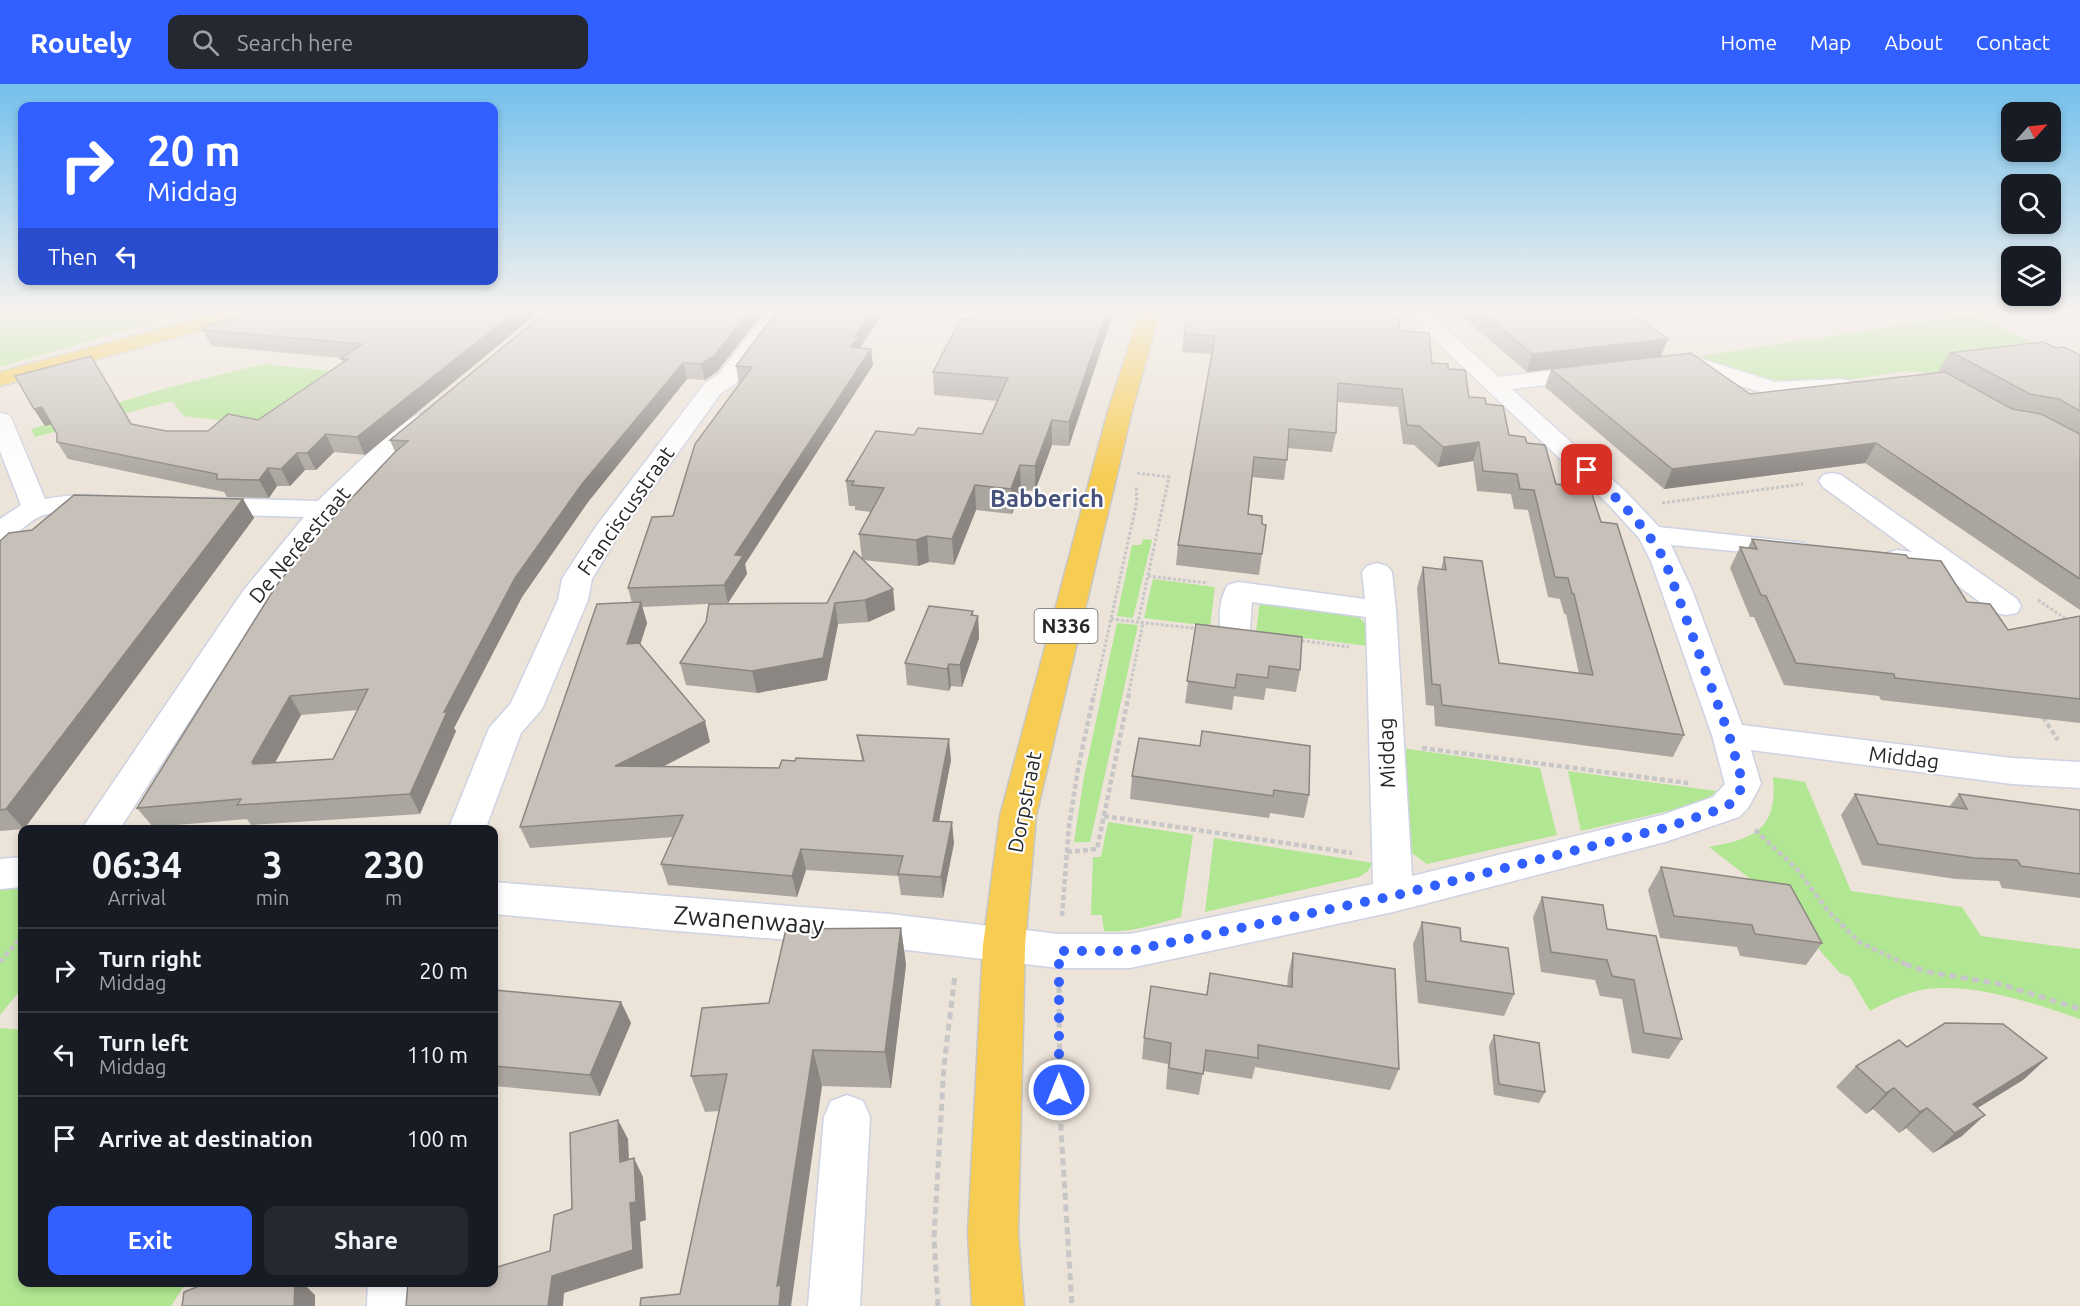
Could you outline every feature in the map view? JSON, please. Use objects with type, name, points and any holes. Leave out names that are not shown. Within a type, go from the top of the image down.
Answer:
[{"type":"main road","points":[[0,379],[39,368]]},
{"type":"main road","name":"Dorpstraat","points":[[998,1306],[993,1233],[1004,945],[1018,816],[1119,411],[1132,368]]},
{"type":"street","name":"Franciscusstraat","points":[[468,825],[506,728],[525,709],[573,600],[577,579],[605,534],[713,388],[727,379],[735,368]]},
{"type":"street","points":[[1004,945],[1059,951],[1130,951],[1393,896],[1665,828],[1733,798],[1743,784],[1729,735],[1677,590],[1651,535],[1626,508],[1476,368]]},
{"type":"street","points":[[1708,368],[1773,389],[1820,388],[1868,383]]},
{"type":"street","points":[[1494,384],[1610,370]]},
{"type":"street","name":"De Neréestraat","points":[[102,825],[254,597],[325,509],[387,451],[444,404]]},
{"type":"street","points":[[0,420],[36,508]]},
{"type":"street","points":[[1832,481],[2006,606]]},
{"type":"street","points":[[0,534],[14,521],[36,508],[69,503],[128,504]]},
{"type":"street","points":[[174,506],[325,509]]},
{"type":"street","points":[[1651,535],[1818,551]]},
{"type":"street","points":[[1865,556],[1949,564]]},
{"type":"street","name":"Middag","points":[[1377,572],[1381,610],[1393,896]]},
{"type":"street","points":[[1235,629],[1238,591],[1381,610]]},
{"type":"street","name":"Middag","points":[[1729,735],[2012,771],[2080,775]]},
{"type":"street","points":[[0,874],[18,872]]},
{"type":"street","name":"Zwanenwaay","points":[[498,898],[960,938],[1004,945]]},
{"type":"street","points":[[834,1306],[847,1117]]},
{"type":"street","points":[[393,1306],[394,1287]]},
{"type":"path","points":[[1072,1306],[1060,1113],[1059,951],[1069,826],[1088,719],[1137,501],[1138,463]]},
{"type":"path","points":[[1067,852],[1097,849],[1148,576],[1169,477],[1137,473]]},
{"type":"path","points":[[1626,508],[1832,481]]},
{"type":"path","points":[[1148,576],[1215,584],[1238,591]]},
{"type":"path","points":[[2040,713],[2060,743]]},
{"type":"path","points":[[1386,743],[1733,798],[1764,838],[1796,868],[1828,911],[1859,942],[1901,963],[1928,972],[2000,984],[2080,1009]]},
{"type":"path","points":[[1104,816],[1391,859]]},
{"type":"path","points":[[938,1306],[934,1226],[944,1065],[960,938]]},
{"type":"path","points":[[0,962],[18,941]]},
{"type":"green space","points":[[247,368],[303,368],[353,373],[277,427],[184,416],[172,401],[35,437],[31,429],[163,389]]},
{"type":"green space","points":[[1722,368],[1971,368],[1930,373],[1903,371],[1822,384],[1770,382]]},
{"type":"green space","points":[[1143,539],[1152,540],[1133,618],[1117,616],[1132,545],[1141,545]]},
{"type":"green space","points":[[1153,579],[1215,587],[1210,626],[1144,618]]},
{"type":"green space","points":[[1260,601],[1356,615],[1367,628],[1368,646],[1256,632]]},
{"type":"green space","points":[[1117,623],[1138,625],[1090,842],[1074,842],[1084,777]]},
{"type":"green space","points":[[1401,748],[1540,768],[1557,835],[1427,864],[1405,848]]},
{"type":"green space","points":[[1568,771],[1716,791],[1706,801],[1690,806],[1581,831]]},
{"type":"green space","points":[[1773,777],[1805,782],[1851,891],[1962,907],[1981,936],[2080,949],[2080,1019],[2005,996],[1945,988],[1912,992],[1870,1011],[1850,977],[1840,973],[1798,922],[1771,895],[1709,847],[1739,840],[1760,828],[1772,809]]},
{"type":"green space","points":[[1108,822],[1193,835],[1181,917],[1124,931],[1104,931],[1102,915],[1091,915],[1093,857],[1101,857]]},
{"type":"green space","points":[[1214,838],[1373,863],[1367,872],[1359,877],[1205,912]]},
{"type":"green space","points":[[18,886],[18,993],[0,1015],[0,888]]},
{"type":"green space","points":[[0,1028],[18,1030],[18,1287],[183,1287],[171,1306],[0,1306]]},
{"type":"building","points":[[45,368],[98,368],[131,424],[166,431],[208,431],[228,414],[258,420],[335,368],[444,368],[357,437],[326,434],[307,453],[297,453],[281,469],[268,468],[259,480],[217,479],[217,474],[57,442],[57,434],[42,407],[34,409],[15,376]]},
{"type":"building","points":[[478,368],[679,368],[582,484],[515,578],[444,712],[447,712],[410,794],[237,805],[241,799],[137,808],[276,586],[315,537],[408,441],[390,440]],"holes":[[[368,689],[333,759],[253,764],[255,761],[252,762],[290,696]]]},
{"type":"building","points":[[751,368],[858,368],[735,555],[743,556],[724,585],[628,588],[652,517],[673,516],[695,444]]},
{"type":"building","points":[[935,368],[1087,368],[1069,422],[1052,420],[1035,466],[1020,465],[1011,489],[975,485],[952,539],[927,536],[916,540],[859,534],[884,488],[852,485],[854,481],[846,481],[876,431],[914,435],[918,428],[982,434],[1008,378],[933,372]]},
{"type":"building","points":[[1209,368],[1448,368],[1465,370],[1469,397],[1485,398],[1486,404],[1503,406],[1509,435],[1525,437],[1527,443],[1545,445],[1556,484],[1590,488],[1601,522],[1617,524],[1684,735],[1442,705],[1440,685],[1432,684],[1423,567],[1446,570],[1444,557],[1482,561],[1499,663],[1593,675],[1574,594],[1568,578],[1555,577],[1534,490],[1520,489],[1517,474],[1483,471],[1479,442],[1443,447],[1419,426],[1407,425],[1402,389],[1338,383],[1336,433],[1289,429],[1287,460],[1254,457],[1248,514],[1262,516],[1262,524],[1266,525],[1262,554],[1178,545]]},
{"type":"building","points":[[1713,368],[1750,394],[1945,372],[2012,409],[2041,414],[2080,434],[2080,579],[1876,443],[1672,469],[1551,369]]},
{"type":"building","points":[[1981,368],[2080,368],[2080,411],[2059,399],[2030,394]]},
{"type":"building","points":[[74,495],[243,499],[6,809],[0,810],[0,541],[9,533],[32,530]]},
{"type":"building","points":[[1752,539],[1906,555],[1908,558],[1941,561],[1967,602],[1990,604],[2008,630],[2080,616],[2080,699],[1895,678],[1894,674],[1796,663],[1766,596],[1761,595],[1740,547],[1757,549]]},
{"type":"building","points":[[854,551],[893,589],[865,600],[835,603],[823,658],[752,671],[680,663],[706,622],[709,604],[827,603]]},
{"type":"building","points":[[641,602],[627,644],[639,643],[705,721],[615,766],[779,768],[782,760],[795,761],[796,758],[864,761],[857,735],[949,739],[933,821],[952,822],[941,877],[898,874],[903,856],[801,849],[792,876],[661,864],[683,815],[520,827],[597,604]]},
{"type":"building","points":[[929,606],[973,611],[971,615],[978,616],[960,665],[949,664],[947,669],[905,663]]},
{"type":"building","points":[[1196,624],[1302,637],[1300,670],[1269,666],[1268,678],[1237,674],[1235,688],[1187,681]]},
{"type":"building","points":[[1202,731],[1310,746],[1309,795],[1274,790],[1273,796],[1132,776],[1139,738],[1200,746]]},
{"type":"building","points":[[1855,794],[1967,809],[1959,794],[2080,810],[2080,874],[2021,866],[2017,860],[1974,858],[1878,844]]},
{"type":"building","points":[[1661,867],[1790,885],[1822,943],[1755,934],[1752,925],[1674,916]]},
{"type":"building","points":[[1542,897],[1603,905],[1607,929],[1656,936],[1682,1039],[1644,1033],[1634,980],[1612,976],[1607,960],[1551,952]]},
{"type":"building","points":[[1422,922],[1460,928],[1461,941],[1508,948],[1514,994],[1426,981]]},
{"type":"building","points":[[901,928],[885,1052],[813,1050],[777,1286],[781,1285],[779,1306],[640,1306],[641,1298],[680,1294],[727,1074],[691,1076],[702,1008],[769,1003],[786,929]]},
{"type":"building","points":[[1293,953],[1395,969],[1399,1069],[1258,1045],[1258,1058],[1206,1050],[1203,1074],[1169,1068],[1171,1043],[1144,1038],[1151,986],[1207,995],[1210,973],[1292,987]]},
{"type":"building","points":[[498,990],[621,1002],[590,1075],[498,1066]]},
{"type":"building","points":[[1945,1023],[2003,1024],[2047,1058],[1973,1104],[1985,1115],[1955,1133],[1927,1108],[1920,1112],[1894,1088],[1886,1093],[1856,1066],[1899,1040],[1907,1047]]},
{"type":"building","points":[[1494,1035],[1539,1043],[1545,1092],[1499,1084]]},
{"type":"building","points":[[618,1120],[620,1162],[634,1158],[636,1202],[630,1203],[633,1250],[552,1276],[548,1306],[406,1306],[408,1287],[498,1287],[498,1267],[550,1251],[554,1215],[572,1209],[570,1133]]},
{"type":"building","points":[[196,1287],[295,1287],[294,1306],[182,1306],[184,1292]]},
{"type":"district","name":"Babberich","points":[[1047,499]]},
{"type":"route","points":[[1059,1090],[1059,951],[1130,951],[1393,896],[1665,828],[1718,811],[1736,799],[1743,784],[1729,735],[1665,561],[1651,535],[1587,470]]}]
